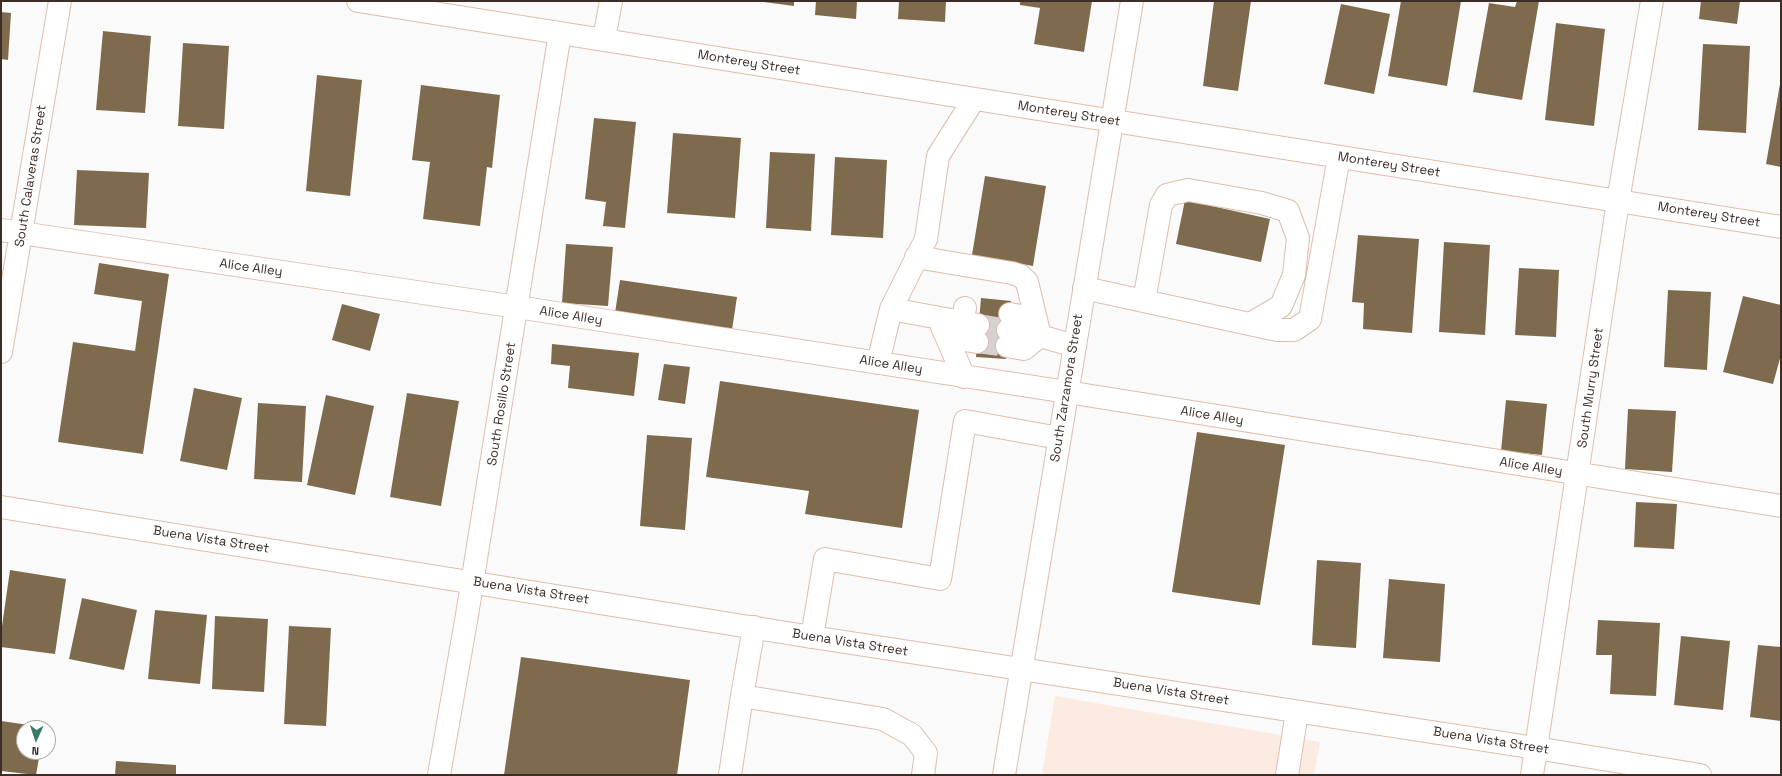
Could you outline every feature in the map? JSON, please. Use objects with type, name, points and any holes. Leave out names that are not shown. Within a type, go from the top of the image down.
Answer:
[{"type":"street","name":"South Calaveras Street","points":[[1,352],[60,1]]},
{"type":"street","name":"Monterey Street","points":[[358,1],[1781,227]]},
{"type":"street","points":[[604,39],[611,1]]},
{"type":"street","name":"South Zarzamora Street","points":[[1004,775],[1132,1]]},
{"type":"street","name":"South Murry Street","points":[[1532,775],[1618,201],[1652,1]]},
{"type":"street","name":"South Rosillo Street","points":[[439,775],[473,582],[560,33]]},
{"type":"street","points":[[878,363],[891,309],[926,239],[938,156],[974,99]]},
{"type":"street","points":[[1084,288],[1277,330],[1294,330],[1310,319],[1339,157]]},
{"type":"street","points":[[1144,301],[1161,205],[1167,195],[1188,190],[1262,203],[1288,211],[1298,238],[1294,275],[1282,306],[1250,324]]},
{"type":"street","name":"Alice Alley","points":[[1,230],[517,307],[1067,392],[1781,506]]},
{"type":"street","points":[[916,257],[994,269],[1021,276],[1027,282],[1038,328],[1024,349],[1008,330],[1038,328],[1074,346]]},
{"type":"street","points":[[891,309],[974,325]]},
{"type":"street","points":[[937,317],[964,377]]},
{"type":"street","points":[[812,637],[825,559],[940,579],[965,421],[1059,438]]},
{"type":"street","name":"Buena Vista Street","points":[[1,507],[754,628],[1536,748],[1700,775]]},
{"type":"street","points":[[730,775],[754,628]]},
{"type":"street","points":[[742,696],[883,719],[912,735],[926,753],[923,775]]},
{"type":"street","points":[[1287,775],[1297,712]]},
{"type":"shaded area","points":[[1055,696],[1320,742],[1314,775],[1042,775]]},
{"type":"building","points":[[756,1],[794,1],[794,6]]},
{"type":"building","points":[[816,1],[857,1],[856,19],[815,15]]},
{"type":"building","points":[[899,1],[946,1],[945,22],[898,19]]},
{"type":"building","points":[[1020,1],[1092,1],[1084,52],[1034,44],[1040,8],[1020,5]]},
{"type":"building","points":[[1214,1],[1251,1],[1238,91],[1203,86]]},
{"type":"building","points":[[1401,1],[1461,1],[1447,86],[1388,76]]},
{"type":"building","points":[[1517,1],[1539,1],[1522,100],[1473,92],[1489,3],[1515,7]]},
{"type":"building","points":[[1701,1],[1740,1],[1737,24],[1699,19]]},
{"type":"building","points":[[1341,4],[1390,14],[1374,94],[1324,84]]},
{"type":"building","points":[[1,12],[11,13],[8,60],[1,59]]},
{"type":"building","points":[[1556,23],[1605,29],[1594,126],[1545,120]]},
{"type":"building","points":[[103,31],[151,36],[145,113],[96,110]]},
{"type":"building","points":[[183,43],[229,46],[224,129],[178,126]]},
{"type":"building","points":[[1703,44],[1750,46],[1746,133],[1698,130]]},
{"type":"building","points":[[317,75],[362,80],[350,196],[306,191]]},
{"type":"building","points":[[1781,84],[1781,167],[1766,164]]},
{"type":"building","points":[[421,85],[500,95],[492,168],[487,167],[480,226],[423,219],[430,162],[412,160]]},
{"type":"building","points":[[594,118],[636,122],[625,228],[603,226],[606,202],[585,199]]},
{"type":"building","points":[[673,133],[741,138],[735,218],[667,213]]},
{"type":"building","points":[[770,152],[815,154],[811,231],[766,228]]},
{"type":"building","points":[[835,157],[887,160],[883,238],[831,235]]},
{"type":"building","points":[[77,170],[149,173],[146,228],[74,225]]},
{"type":"building","points":[[985,176],[1046,186],[1033,266],[972,255]]},
{"type":"building","points":[[1185,200],[1270,219],[1261,262],[1176,244]]},
{"type":"building","points":[[1358,235],[1419,239],[1412,333],[1363,329],[1364,303],[1352,302]]},
{"type":"building","points":[[1444,242],[1490,245],[1485,335],[1439,332]]},
{"type":"building","points":[[566,244],[613,247],[608,306],[562,303]]},
{"type":"building","points":[[99,263],[169,274],[143,454],[58,442],[73,342],[135,351],[142,301],[94,294]]},
{"type":"building","points":[[1519,268],[1559,270],[1556,337],[1515,335]]},
{"type":"building","points":[[620,280],[737,297],[732,330],[615,313]]},
{"type":"building","points":[[1668,290],[1711,292],[1707,370],[1664,367]]},
{"type":"building","points":[[1743,296],[1781,305],[1781,355],[1773,384],[1723,372]]},
{"type":"building","points":[[981,298],[1011,301],[1006,359],[976,357]]},
{"type":"building","points":[[342,304],[380,314],[370,351],[332,340]]},
{"type":"building","points":[[552,344],[639,353],[634,396],[568,388],[570,366],[551,364]]},
{"type":"building","points":[[664,364],[690,367],[685,404],[658,400]]},
{"type":"building","points":[[720,381],[919,410],[902,528],[805,514],[809,491],[706,477]]},
{"type":"building","points":[[194,388],[242,398],[227,470],[180,461]]},
{"type":"building","points":[[407,393],[459,401],[441,506],[390,497]]},
{"type":"building","points":[[326,395],[374,406],[355,495],[307,485]]},
{"type":"building","points":[[1506,400],[1547,404],[1542,455],[1501,451]]},
{"type":"building","points":[[258,403],[306,406],[302,482],[254,479]]},
{"type":"building","points":[[1628,409],[1676,411],[1672,472],[1625,469]]},
{"type":"building","points":[[1197,432],[1285,445],[1260,605],[1172,592]]},
{"type":"building","points":[[647,435],[692,438],[685,530],[640,526]]},
{"type":"building","points":[[1636,502],[1677,504],[1674,549],[1634,547]]},
{"type":"building","points":[[1317,560],[1361,563],[1356,648],[1312,645]]},
{"type":"building","points":[[10,570],[66,579],[55,654],[1,647],[1,633]]},
{"type":"building","points":[[1389,579],[1445,584],[1440,662],[1383,658]]},
{"type":"building","points":[[82,598],[137,610],[124,670],[69,659]]},
{"type":"building","points":[[155,610],[207,615],[200,684],[148,679]]},
{"type":"building","points":[[215,616],[268,619],[264,692],[212,689]]},
{"type":"building","points":[[1598,620],[1660,623],[1656,696],[1610,694],[1612,655],[1596,655]]},
{"type":"building","points":[[289,626],[331,628],[326,726],[284,724]]},
{"type":"building","points":[[1681,636],[1730,641],[1723,710],[1674,705]]},
{"type":"building","points":[[1758,645],[1781,647],[1781,721],[1750,717]]},
{"type":"building","points":[[521,657],[690,680],[677,775],[504,775]]},
{"type":"building","points":[[1,721],[16,723],[16,760],[39,760],[36,775],[1,771]]},
{"type":"building","points":[[116,761],[176,765],[176,775],[115,775]]},
{"type":"tunnel","points":[[978,325],[1008,330]]},
{"type":"tunnel","points":[[977,342],[1007,346]]}]
